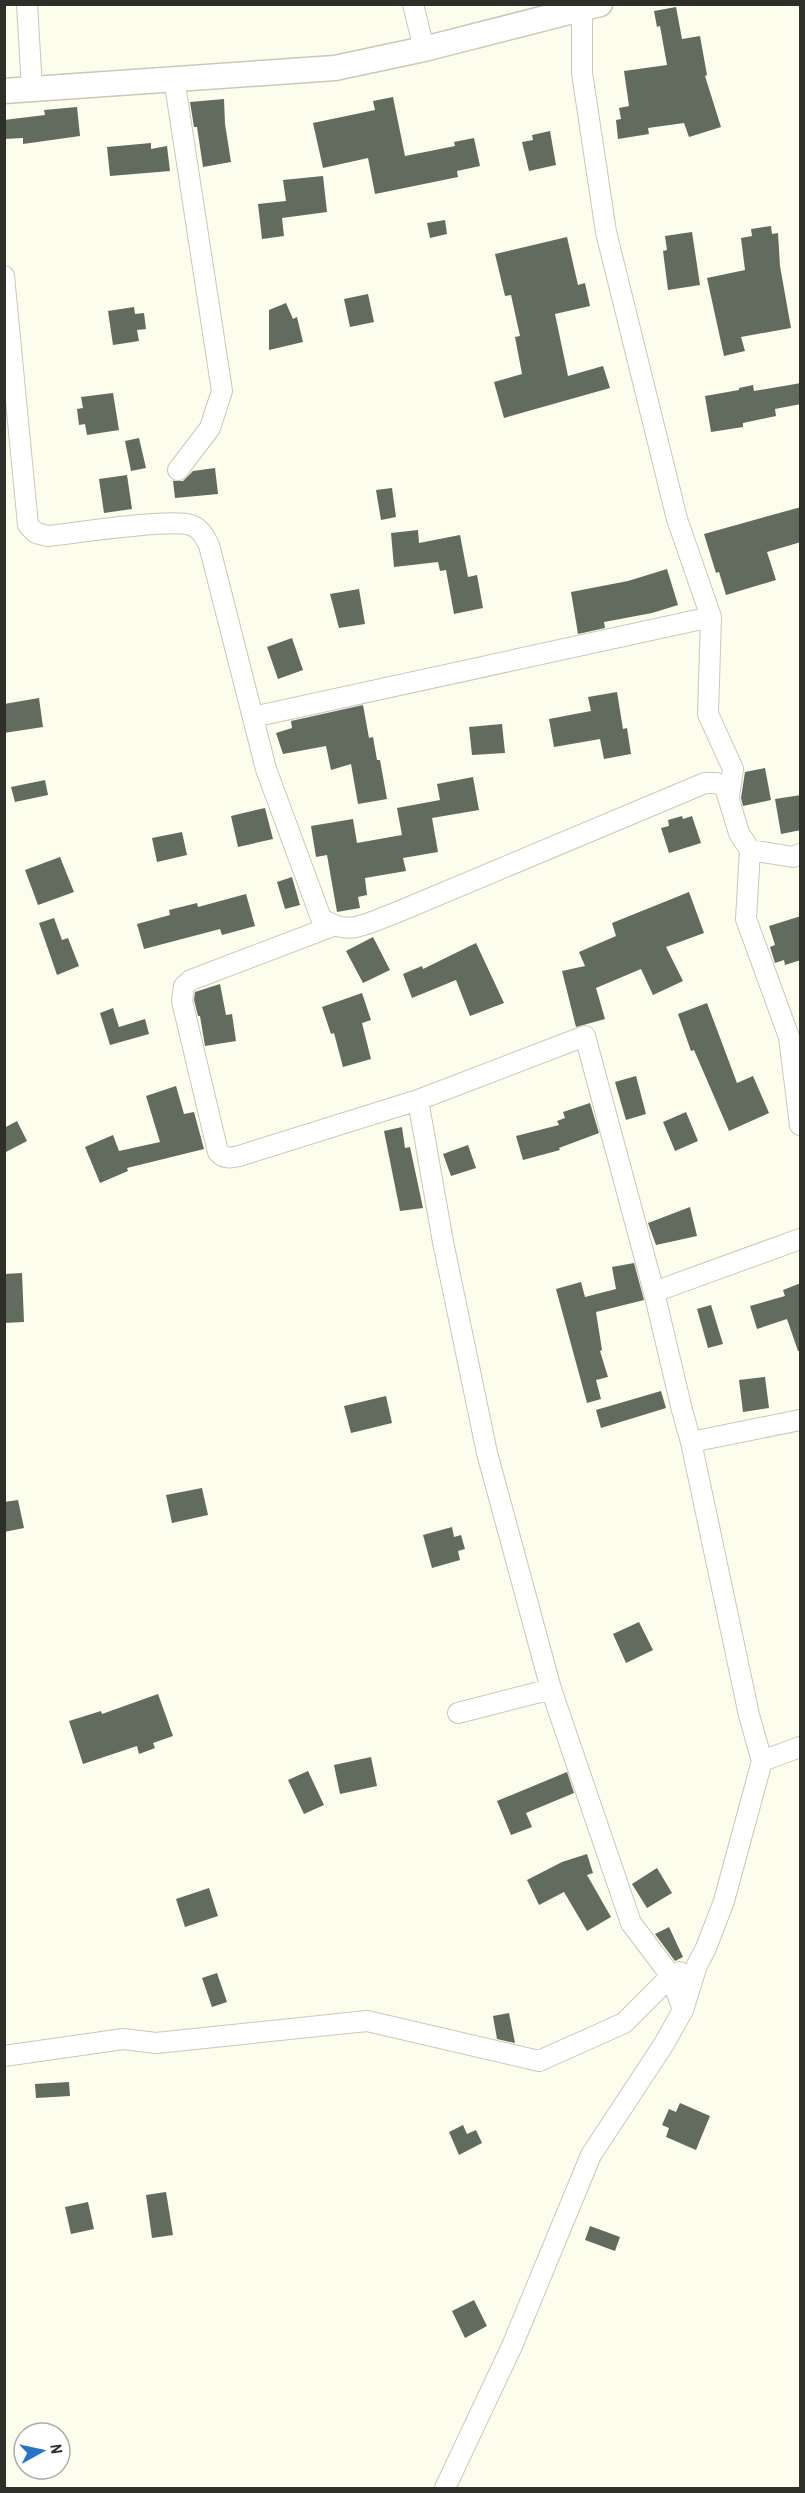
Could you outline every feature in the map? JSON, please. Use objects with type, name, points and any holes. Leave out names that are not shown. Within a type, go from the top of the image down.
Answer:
[{"type":"street","points":[[27,4],[32,89]]},
{"type":"street","points":[[413,4],[424,50]]},
{"type":"street","points":[[4,91],[335,68],[424,50],[591,6],[582,73],[606,232],[677,519],[711,617],[708,714],[733,769],[729,796]]},
{"type":"street","points":[[174,78],[222,391],[210,428],[178,470]]},
{"type":"street","points":[[4,276],[12,338],[28,525],[36,533],[48,536],[165,524],[190,525],[202,532],[209,545],[266,769],[321,918],[333,926],[348,929],[393,914],[705,783],[716,783],[724,787],[729,796],[739,833],[750,850],[746,919],[789,1037],[801,1125]]},
{"type":"street","points":[[253,717],[711,617]]},
{"type":"street","points":[[750,850],[793,857],[801,854]]},
{"type":"street","points":[[333,926],[191,980],[184,986],[182,1001],[218,1152],[221,1156],[229,1158],[239,1156],[418,1100],[585,1036],[654,1292],[681,1410],[691,1442],[749,1715],[762,1761],[724,1901],[697,1965],[683,2010],[664,2044],[591,2155],[512,2346],[445,2488]]},
{"type":"street","points":[[418,1100],[443,1242],[487,1453],[551,1689],[631,1923],[671,1976],[683,2010]]},
{"type":"street","points":[[654,1292],[801,1239]]},
{"type":"street","points":[[691,1442],[801,1420]]},
{"type":"street","points":[[458,1713],[551,1689]]},
{"type":"street","points":[[762,1761],[801,1747]]},
{"type":"street","points":[[4,2056],[123,2039],[156,2043],[368,2021],[539,2061],[624,2023],[671,1976],[697,1965]]},
{"type":"building","points":[[676,7],[682,39],[700,36],[707,75],[705,76],[721,127],[689,137],[684,123],[648,128],[649,134],[618,139],[616,120],[621,119],[619,108],[629,106],[624,71],[667,65],[660,26],[657,27],[654,11]]},
{"type":"building","points":[[393,97],[405,156],[455,146],[454,142],[474,138],[480,166],[457,171],[458,177],[375,194],[368,158],[323,168],[313,123],[375,110],[373,101]]},
{"type":"building","points":[[224,99],[231,162],[203,167],[197,127],[194,127],[190,102]]},
{"type":"building","points":[[77,107],[80,136],[23,144],[23,138],[4,139],[4,120],[45,115],[44,110]]},
{"type":"building","points":[[550,131],[556,165],[529,171],[522,142],[533,140],[532,135]]},
{"type":"building","points":[[151,143],[151,149],[167,146],[170,171],[110,176],[107,147]]},
{"type":"building","points":[[323,176],[327,212],[282,218],[284,236],[262,239],[258,204],[286,201],[283,180]]},
{"type":"building","points":[[445,220],[447,234],[430,238],[427,223]]},
{"type":"building","points":[[771,226],[772,234],[778,233],[780,266],[791,328],[741,337],[745,351],[724,356],[707,278],[745,270],[741,238],[752,236],[751,229]]},
{"type":"building","points":[[692,232],[700,285],[668,290],[663,251],[667,250],[665,236]]},
{"type":"building","points":[[567,237],[578,285],[585,283],[590,306],[555,314],[568,376],[603,366],[610,388],[504,418],[494,382],[522,374],[515,337],[520,336],[511,295],[505,296],[495,254]]},
{"type":"building","points":[[368,294],[374,322],[350,327],[344,299]]},
{"type":"building","points":[[286,303],[293,319],[297,317],[303,342],[269,350],[269,310]]},
{"type":"building","points":[[134,307],[135,314],[144,313],[146,329],[137,330],[139,341],[113,345],[108,311]]},
{"type":"building","points":[[801,383],[801,404],[775,409],[776,416],[743,423],[743,427],[711,432],[705,396],[753,385],[754,391]]},
{"type":"building","points":[[113,393],[119,430],[87,435],[85,424],[79,425],[77,409],[83,408],[81,397]]},
{"type":"building","points":[[139,438],[146,468],[131,471],[125,441]]},
{"type":"building","points":[[215,468],[218,494],[175,498],[173,481],[183,481],[193,471]]},
{"type":"building","points":[[127,475],[132,509],[104,513],[99,479]]},
{"type":"building","points":[[392,488],[396,517],[381,520],[376,490]]},
{"type":"building","points":[[801,507],[801,542],[767,552],[776,580],[726,595],[719,572],[716,573],[704,534]]},
{"type":"building","points":[[418,530],[419,543],[460,535],[468,577],[477,575],[483,608],[454,614],[446,570],[440,571],[438,562],[394,567],[391,533]]},
{"type":"building","points":[[667,569],[678,605],[652,613],[604,622],[605,628],[578,634],[571,592],[628,581]]},
{"type":"building","points":[[359,589],[365,624],[339,628],[330,594]]},
{"type":"building","points":[[292,638],[303,670],[278,679],[267,647]]},
{"type":"building","points":[[617,692],[623,729],[627,728],[631,754],[604,759],[600,739],[554,747],[549,719],[591,711],[588,697]]},
{"type":"building","points":[[39,698],[43,727],[4,733],[4,704]]},
{"type":"building","points":[[363,705],[369,738],[373,737],[377,760],[380,760],[387,799],[358,804],[351,764],[331,770],[326,746],[283,754],[276,733],[292,728],[291,721]]},
{"type":"building","points":[[502,724],[505,753],[472,755],[469,727]]},
{"type":"building","points":[[765,768],[771,800],[743,806],[741,798],[745,772]]},
{"type":"building","points":[[473,777],[479,810],[432,818],[438,852],[403,858],[406,871],[365,878],[367,895],[358,897],[360,908],[337,912],[327,855],[316,857],[311,826],[353,819],[357,843],[402,835],[397,808],[440,800],[437,784]]},
{"type":"building","points":[[45,780],[48,795],[15,802],[11,787]]},
{"type":"building","points":[[801,795],[801,830],[781,834],[775,799]]},
{"type":"building","points":[[265,808],[273,839],[238,847],[231,816]]},
{"type":"building","points":[[682,816],[683,819],[692,816],[701,843],[669,853],[661,828],[669,826],[668,820]]},
{"type":"building","points":[[182,832],[187,855],[157,862],[152,838]]},
{"type":"building","points":[[60,857],[74,892],[38,905],[25,870]]},
{"type":"building","points":[[292,877],[300,905],[285,909],[277,882]]},
{"type":"building","points":[[689,892],[704,933],[666,947],[683,981],[653,995],[641,969],[596,988],[605,1019],[576,1027],[562,971],[585,966],[579,952],[616,936],[612,923]]},
{"type":"building","points":[[246,894],[255,926],[222,935],[220,929],[144,949],[137,924],[170,915],[169,910],[197,903],[198,907]]},
{"type":"building","points":[[801,916],[801,960],[785,965],[784,960],[775,963],[770,947],[775,945],[769,926]]},
{"type":"building","points":[[54,918],[62,940],[68,938],[79,966],[57,975],[39,923]]},
{"type":"building","points":[[373,937],[390,970],[363,983],[346,951]]},
{"type":"building","points":[[476,943],[504,1003],[470,1016],[456,980],[412,998],[403,974],[422,966],[423,969]]},
{"type":"building","points":[[220,984],[226,1015],[232,1014],[236,1041],[205,1046],[200,1016],[198,1016],[194,1000],[195,992]]},
{"type":"building","points":[[362,993],[371,1020],[362,1023],[371,1059],[343,1067],[334,1033],[331,1034],[322,1007]]},
{"type":"building","points":[[707,1003],[737,1083],[753,1076],[769,1113],[729,1131],[694,1050],[691,1051],[678,1014]]},
{"type":"building","points":[[113,1008],[119,1027],[145,1019],[149,1034],[110,1045],[100,1013]]},
{"type":"building","points":[[636,1076],[646,1114],[626,1120],[615,1082]]},
{"type":"building","points":[[176,1086],[184,1114],[194,1112],[204,1149],[127,1168],[128,1171],[100,1183],[85,1147],[113,1135],[119,1151],[160,1142],[146,1096]]},
{"type":"building","points":[[590,1103],[599,1133],[559,1148],[560,1150],[523,1160],[516,1136],[559,1125],[557,1121],[565,1118],[563,1112]]},
{"type":"building","points":[[686,1112],[698,1141],[675,1151],[663,1122]]},
{"type":"building","points":[[17,1121],[27,1141],[4,1153],[4,1128]]},
{"type":"building","points":[[402,1127],[405,1148],[410,1147],[423,1208],[400,1211],[384,1131]]},
{"type":"building","points":[[468,1145],[476,1168],[451,1176],[443,1154]]},
{"type":"building","points":[[690,1207],[697,1236],[656,1245],[648,1223]]},
{"type":"building","points":[[634,1263],[644,1300],[596,1312],[602,1350],[600,1351],[608,1377],[596,1380],[601,1399],[587,1403],[556,1289],[581,1282],[585,1297],[616,1289],[612,1267]]},
{"type":"building","points":[[22,1273],[24,1322],[4,1323],[4,1274]]},
{"type":"building","points":[[801,1283],[801,1351],[798,1351],[787,1319],[757,1329],[750,1306],[785,1296],[783,1290]]},
{"type":"building","points":[[711,1305],[723,1344],[708,1348],[697,1309]]},
{"type":"building","points":[[765,1377],[769,1408],[743,1412],[739,1380]]},
{"type":"building","points":[[661,1391],[666,1408],[601,1428],[596,1410]]},
{"type":"building","points":[[386,1396],[392,1423],[351,1433],[344,1406]]},
{"type":"building","points":[[202,1488],[208,1515],[172,1523],[166,1495]]},
{"type":"building","points":[[18,1500],[24,1528],[4,1532],[4,1502]]},
{"type":"building","points":[[452,1527],[454,1537],[461,1535],[465,1549],[458,1551],[460,1560],[432,1568],[423,1535]]},
{"type":"building","points":[[639,1622],[653,1650],[626,1663],[613,1634]]},
{"type":"building","points":[[158,1694],[173,1736],[153,1743],[155,1748],[139,1754],[137,1746],[83,1764],[69,1721],[101,1711],[102,1714]]},
{"type":"building","points":[[371,1757],[377,1786],[340,1794],[334,1765]]},
{"type":"building","points":[[308,1771],[324,1805],[304,1814],[288,1780]]},
{"type":"building","points":[[567,1772],[574,1793],[526,1813],[532,1827],[511,1835],[497,1801]]},
{"type":"building","points":[[587,1854],[593,1873],[587,1875],[611,1917],[587,1931],[564,1892],[539,1905],[527,1880],[562,1862]]},
{"type":"building","points":[[657,1868],[672,1893],[647,1908],[632,1884]]},
{"type":"building","points":[[209,1888],[218,1916],[185,1927],[176,1899]]},
{"type":"building","points":[[669,1927],[683,1957],[675,1961],[655,1934]]},
{"type":"building","points":[[217,1973],[227,2002],[212,2007],[202,1978]]},
{"type":"building","points":[[509,2013],[515,2043],[497,2039],[493,2016]]},
{"type":"building","points":[[69,2082],[70,2096],[36,2098],[35,2084]]},
{"type":"building","points":[[680,2103],[710,2116],[696,2150],[666,2137],[669,2128],[662,2125],[669,2109],[676,2112]]},
{"type":"building","points":[[463,2125],[467,2134],[476,2130],[482,2143],[459,2155],[449,2132]]},
{"type":"building","points":[[166,2192],[173,2235],[152,2238],[146,2195]]},
{"type":"building","points":[[88,2202],[94,2229],[71,2234],[65,2207]]},
{"type":"building","points":[[590,2226],[620,2237],[615,2251],[585,2240]]},
{"type":"building","points":[[474,2300],[487,2326],[465,2338],[452,2311]]}]
